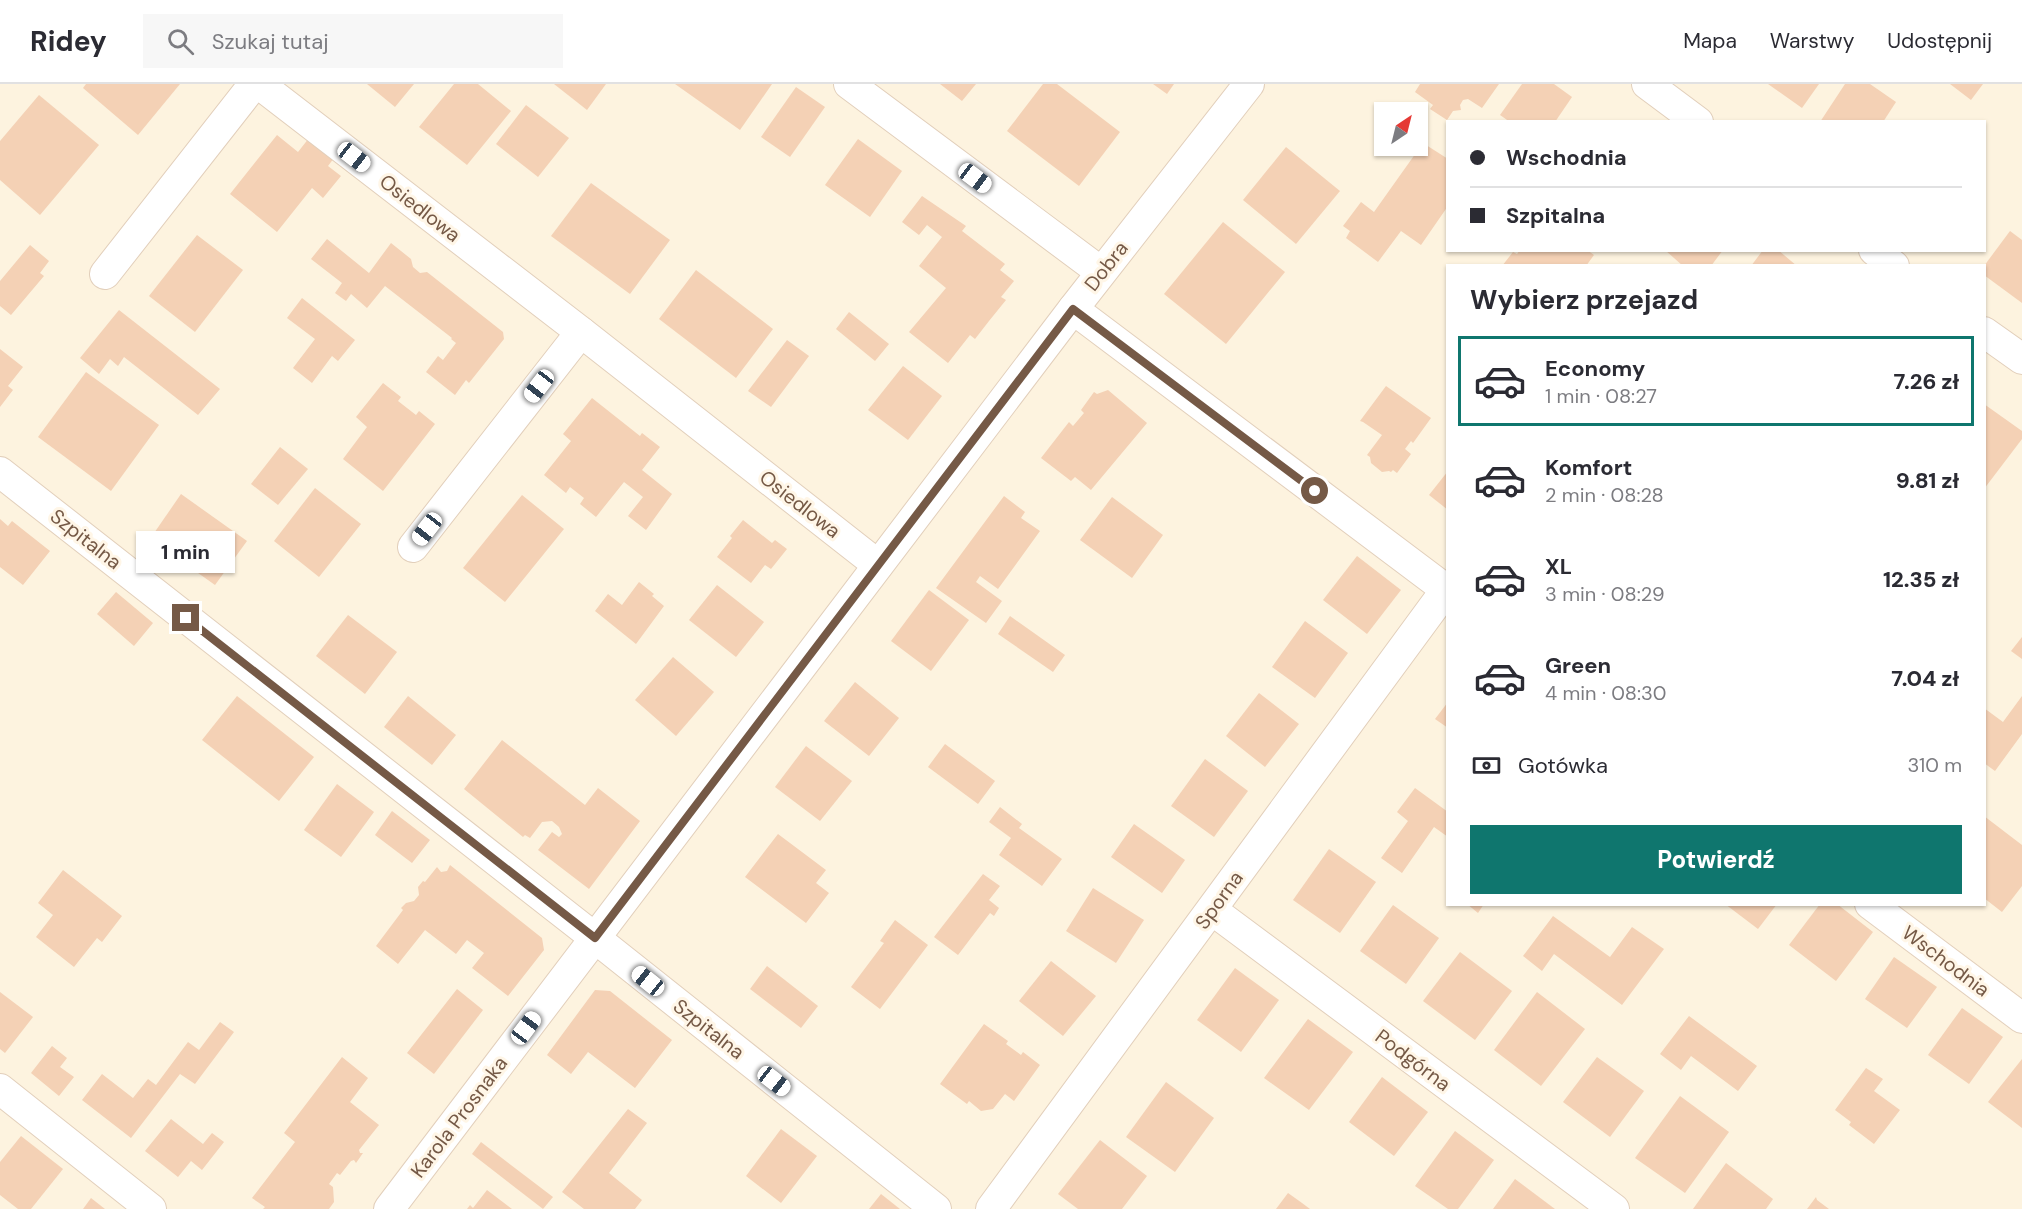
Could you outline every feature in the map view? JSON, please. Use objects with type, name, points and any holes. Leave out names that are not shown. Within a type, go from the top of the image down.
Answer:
[{"type":"street","points":[[105,274],[254,84]]},
{"type":"street","name":"Osiedlowa","points":[[259,84],[878,565]]},
{"type":"street","points":[[849,84],[1101,272]]},
{"type":"street","name":"Dobra","points":[[595,938],[1101,272],[1249,84]]},
{"type":"street","points":[[1647,84],[1695,120]]},
{"type":"street","points":[[1876,252],[1892,264]]},
{"type":"street","points":[[1073,309],[1446,589]]},
{"type":"street","points":[[412,547],[581,332]]},
{"type":"street","points":[[1986,333],[2022,359]]},
{"type":"street","name":"Szpitalna","points":[[0,472],[595,938],[936,1209]]},
{"type":"street","name":"Sporna","points":[[991,1209],[1446,591]]},
{"type":"street","name":"Wschodnia","points":[[1873,906],[2022,1018]]},
{"type":"street","name":"Podgórna","points":[[1212,910],[1614,1209]]},
{"type":"street","name":"Karola Prosnaka","points":[[389,1209],[595,938]]},
{"type":"street","points":[[0,1089],[151,1209]]},
{"type":"building","points":[[86,84],[180,84],[138,135],[83,88]]},
{"type":"building","points":[[367,84],[414,84],[395,107]]},
{"type":"building","points":[[454,84],[478,84],[511,111],[467,165],[419,127]]},
{"type":"building","points":[[554,84],[606,84],[587,110]]},
{"type":"building","points":[[675,84],[772,84],[740,130]]},
{"type":"building","points":[[940,84],[976,84],[962,101]]},
{"type":"building","points":[[1043,84],[1057,84],[1120,132],[1079,186],[1007,131]]},
{"type":"building","points":[[1153,84],[1174,84],[1167,94]]},
{"type":"building","points":[[1420,84],[1499,84],[1482,108],[1468,99],[1463,100],[1460,105],[1461,110],[1453,111],[1447,120],[1430,109],[1433,105],[1415,92]]},
{"type":"building","points":[[1522,84],[1554,84],[1572,97],[1556,120],[1507,120],[1500,115]]},
{"type":"building","points":[[1768,84],[1819,84],[1802,108]]},
{"type":"building","points":[[1845,84],[1870,84],[1896,102],[1884,120],[1821,120]]},
{"type":"building","points":[[1950,84],[1983,84],[1971,100]]},
{"type":"building","points":[[796,87],[825,107],[790,157],[761,137]]},
{"type":"building","points":[[39,95],[99,145],[40,215],[0,180],[0,141]]},
{"type":"building","points":[[526,105],[569,138],[538,177],[496,144]]},
{"type":"building","points":[[277,135],[298,152],[309,138],[334,158],[328,166],[341,176],[323,198],[312,188],[277,232],[230,194]]},
{"type":"building","points":[[858,139],[902,171],[870,217],[825,185]]},
{"type":"building","points":[[1428,146],[1446,158],[1446,209],[1421,245],[1401,231],[1378,262],[1346,238],[1350,231],[1343,226],[1361,202],[1374,212],[1414,156],[1428,156]]},
{"type":"building","points":[[1286,147],[1340,191],[1296,244],[1243,200]]},
{"type":"building","points":[[591,183],[670,240],[630,294],[551,236]]},
{"type":"building","points":[[922,196],[966,226],[962,231],[1005,264],[1000,270],[1014,281],[1001,297],[1006,300],[975,339],[970,335],[948,363],[909,332],[946,288],[919,266],[942,237],[927,225],[919,235],[902,222]]},
{"type":"building","points":[[1223,222],[1285,272],[1226,344],[1164,294]]},
{"type":"building","points":[[2010,231],[2022,240],[2022,303],[1986,276],[1985,264]]},
{"type":"building","points":[[197,235],[243,270],[195,332],[149,296]]},
{"type":"building","points":[[327,239],[369,273],[391,243],[411,259],[413,267],[420,273],[427,272],[503,332],[504,339],[469,383],[466,380],[455,395],[426,372],[438,356],[443,360],[456,343],[452,338],[385,286],[367,308],[351,294],[346,301],[335,293],[342,283],[311,259]]},
{"type":"building","points":[[30,245],[49,261],[40,273],[44,276],[11,315],[0,306],[0,281]]},
{"type":"building","points":[[1513,252],[1517,254],[1518,252],[1590,252],[1594,255],[1587,264],[1504,264]]},
{"type":"building","points":[[1667,252],[1722,252],[1712,264],[1681,264]]},
{"type":"building","points":[[1762,252],[1780,252],[1795,264],[1752,264]]},
{"type":"building","points":[[696,270],[773,329],[736,378],[659,319]]},
{"type":"building","points":[[302,298],[355,340],[338,361],[332,356],[312,383],[293,368],[315,339],[287,318]]},
{"type":"building","points":[[119,310],[220,389],[198,415],[124,357],[118,366],[110,359],[99,374],[80,358]]},
{"type":"building","points":[[849,312],[889,344],[875,361],[836,329]]},
{"type":"building","points":[[787,340],[809,356],[771,407],[748,391]]},
{"type":"building","points":[[0,349],[23,367],[8,386],[13,390],[0,407]]},
{"type":"building","points":[[903,366],[942,396],[908,440],[868,410]]},
{"type":"building","points":[[86,372],[159,425],[111,491],[38,437]]},
{"type":"building","points":[[383,383],[401,397],[398,401],[416,415],[419,411],[435,424],[383,491],[343,459],[367,427],[356,417]]},
{"type":"building","points":[[1386,386],[1431,418],[1413,443],[1411,441],[1405,449],[1411,454],[1397,473],[1393,470],[1382,472],[1371,463],[1367,455],[1382,435],[1360,421]]},
{"type":"building","points":[[1108,390],[1147,423],[1091,490],[1075,477],[1071,481],[1041,458],[1069,422],[1073,426],[1084,413],[1081,410],[1094,392],[1097,394]]},
{"type":"building","points":[[592,398],[640,436],[642,433],[660,447],[642,470],[672,494],[646,530],[628,516],[643,497],[624,482],[596,517],[580,504],[584,498],[570,487],[566,493],[544,475],[571,441],[563,434]]},
{"type":"building","points":[[1986,405],[2022,431],[2022,439],[1986,486]]},
{"type":"building","points":[[280,447],[308,469],[278,505],[251,484]]},
{"type":"building","points":[[1446,474],[1446,508],[1429,495]]},
{"type":"building","points":[[315,488],[361,524],[319,577],[274,541]]},
{"type":"building","points":[[181,494],[247,541],[215,585],[150,539]]},
{"type":"building","points":[[522,495],[564,529],[505,602],[463,568]]},
{"type":"building","points":[[1004,496],[1025,512],[1021,518],[1040,531],[998,589],[980,576],[976,582],[1002,601],[986,623],[936,588]]},
{"type":"building","points":[[1112,497],[1163,535],[1132,578],[1080,540]]},
{"type":"building","points":[[0,519],[8,526],[12,521],[50,551],[23,585],[0,567]]},
{"type":"building","points":[[743,520],[772,543],[775,540],[787,549],[771,569],[765,565],[751,583],[717,557]]},
{"type":"building","points":[[1357,556],[1401,590],[1367,634],[1323,600]]},
{"type":"building","points":[[639,582],[664,606],[636,644],[595,611],[608,594],[622,605]]},
{"type":"building","points":[[717,585],[764,622],[736,657],[689,620]]},
{"type":"building","points":[[929,590],[969,620],[931,671],[891,641]]},
{"type":"building","points":[[116,592],[153,623],[134,646],[97,614]]},
{"type":"building","points":[[348,615],[397,652],[365,694],[316,656]]},
{"type":"building","points":[[1010,616],[1065,655],[1053,672],[998,634]]},
{"type":"building","points":[[1305,621],[1348,653],[1315,698],[1272,667]]},
{"type":"building","points":[[2022,637],[2022,659],[2011,651]]},
{"type":"building","points":[[673,657],[714,692],[676,736],[635,700]]},
{"type":"building","points":[[855,682],[899,718],[869,756],[824,721]]},
{"type":"building","points":[[1259,693],[1299,724],[1265,767],[1226,736]]},
{"type":"building","points":[[237,696],[314,757],[279,801],[202,740]]},
{"type":"building","points":[[408,696],[456,735],[432,765],[384,727]]},
{"type":"building","points":[[2022,696],[2022,734],[1995,771],[1986,764],[1986,709],[2003,722]]},
{"type":"building","points":[[1446,705],[1446,727],[1435,719]]},
{"type":"building","points":[[502,740],[585,805],[598,788],[640,821],[589,889],[538,850],[552,832],[559,837],[562,834],[559,827],[552,821],[542,822],[530,838],[525,835],[523,837],[464,789]]},
{"type":"building","points":[[945,744],[995,781],[978,804],[928,767]]},
{"type":"building","points":[[806,746],[852,781],[820,821],[775,787]]},
{"type":"building","points":[[1205,759],[1248,791],[1214,837],[1171,806]]},
{"type":"building","points":[[337,784],[374,812],[341,857],[304,830]]},
{"type":"building","points":[[1415,788],[1446,811],[1446,836],[1434,827],[1402,873],[1381,858],[1408,821],[1397,812]]},
{"type":"building","points":[[1000,807],[1022,824],[1019,828],[1062,859],[1042,886],[999,855],[1011,838],[989,822]]},
{"type":"building","points":[[392,811],[430,840],[412,863],[375,835]]},
{"type":"building","points":[[1986,818],[2022,845],[2022,886],[2002,912],[1986,900]]},
{"type":"building","points":[[1134,824],[1185,860],[1162,893],[1111,857]]},
{"type":"building","points":[[778,834],[826,870],[816,883],[829,893],[806,923],[745,877]]},
{"type":"building","points":[[1329,849],[1376,882],[1340,933],[1293,900]]},
{"type":"building","points":[[450,865],[542,938],[544,950],[508,996],[472,968],[484,953],[467,940],[456,954],[425,930],[398,964],[376,946],[403,910],[401,908],[406,903],[414,901],[419,895],[418,887],[423,881],[425,882],[437,867],[441,872],[447,871]]},
{"type":"building","points":[[63,870],[122,916],[102,942],[97,938],[74,967],[36,937],[53,915],[38,903]]},
{"type":"building","points":[[983,874],[1000,886],[989,900],[999,908],[994,916],[990,913],[958,955],[934,937]]},
{"type":"building","points":[[1093,888],[1144,920],[1116,963],[1066,931]]},
{"type":"building","points":[[1393,905],[1439,938],[1406,984],[1360,951]]},
{"type":"building","points":[[1469,906],[1483,906],[1478,913]]},
{"type":"building","points":[[1728,906],[1775,906],[1758,929]]},
{"type":"building","points":[[1818,906],[1840,906],[1873,932],[1836,981],[1789,945]]},
{"type":"building","points":[[1553,916],[1610,957],[1632,927],[1664,949],[1622,1005],[1554,954],[1542,971],[1523,956]]},
{"type":"building","points":[[895,920],[928,945],[880,1009],[851,987],[884,943],[880,941]]},
{"type":"building","points":[[1460,952],[1512,991],[1475,1040],[1423,1001]]},
{"type":"building","points":[[1894,957],[1937,987],[1907,1028],[1865,999]]},
{"type":"building","points":[[1051,961],[1096,996],[1063,1036],[1019,1001]]},
{"type":"building","points":[[767,966],[818,1006],[801,1028],[750,989]]},
{"type":"building","points":[[1235,968],[1279,1000],[1241,1052],[1197,1020]]},
{"type":"building","points":[[457,989],[483,1010],[434,1074],[407,1053]]},
{"type":"building","points":[[595,990],[610,991],[672,1040],[635,1088],[588,1052],[571,1074],[547,1055]]},
{"type":"building","points":[[0,992],[33,1017],[5,1053],[0,1049]]},
{"type":"building","points":[[1537,992],[1585,1029],[1541,1086],[1494,1050]]},
{"type":"building","points":[[1962,1008],[2003,1037],[1969,1084],[1928,1055]]},
{"type":"building","points":[[1689,1016],[1757,1066],[1738,1091],[1691,1056],[1681,1070],[1660,1054]]},
{"type":"building","points":[[1308,1019],[1353,1052],[1309,1110],[1264,1078]]},
{"type":"building","points":[[220,1022],[234,1032],[195,1084],[180,1074],[131,1138],[82,1100],[102,1074],[133,1098],[148,1079],[156,1085],[188,1042],[199,1050]]},
{"type":"building","points":[[984,1024],[1008,1041],[1006,1044],[1021,1055],[1023,1052],[1040,1065],[1014,1101],[1005,1094],[993,1109],[981,1111],[969,1101],[967,1104],[940,1084]]},
{"type":"building","points":[[52,1046],[67,1058],[60,1067],[74,1077],[59,1096],[31,1073]]},
{"type":"building","points":[[342,1057],[368,1078],[350,1102],[379,1125],[359,1150],[363,1153],[356,1163],[354,1160],[351,1161],[340,1175],[337,1173],[329,1184],[333,1187],[334,1202],[329,1209],[263,1209],[265,1207],[252,1198],[295,1142],[284,1133]]},
{"type":"building","points":[[1597,1057],[1644,1091],[1610,1137],[1563,1102]]},
{"type":"building","points":[[2022,1059],[2022,1128],[1988,1102]]},
{"type":"building","points":[[1866,1068],[1883,1079],[1874,1091],[1900,1110],[1874,1144],[1849,1125],[1851,1122],[1835,1110]]},
{"type":"building","points":[[1382,1077],[1428,1112],[1394,1156],[1349,1122]]},
{"type":"building","points":[[1166,1082],[1214,1118],[1175,1172],[1126,1137]]},
{"type":"building","points":[[1680,1096],[1729,1132],[1685,1193],[1635,1158]]},
{"type":"building","points":[[628,1109],[647,1123],[609,1173],[642,1200],[635,1209],[584,1209],[562,1192]]},
{"type":"building","points":[[171,1119],[203,1144],[212,1133],[224,1142],[202,1170],[191,1161],[178,1177],[145,1151]]},
{"type":"building","points":[[781,1129],[817,1156],[781,1203],[746,1176]]},
{"type":"building","points":[[1455,1131],[1494,1160],[1458,1209],[1448,1209],[1415,1186]]},
{"type":"building","points":[[21,1136],[63,1169],[31,1209],[18,1209],[0,1195],[0,1162]]},
{"type":"building","points":[[1100,1140],[1147,1176],[1122,1209],[1078,1209],[1058,1194]]},
{"type":"building","points":[[481,1142],[553,1197],[543,1209],[472,1154]]},
{"type":"building","points":[[1726,1163],[1773,1199],[1766,1209],[1693,1209]]},
{"type":"building","points":[[1515,1179],[1555,1209],[1493,1209]]},
{"type":"building","points":[[487,1190],[512,1209],[467,1209],[470,1205],[473,1208]]},
{"type":"building","points":[[1288,1193],[1302,1203],[1310,1209],[1276,1209]]},
{"type":"building","points":[[881,1194],[900,1209],[869,1209]]},
{"type":"building","points":[[1816,1197],[1817,1200],[1829,1209],[1807,1209]]},
{"type":"building","points":[[91,1198],[105,1209],[83,1209]]},
{"type":"route","points":[[186,618],[595,938],[1073,309],[1315,491]]}]
